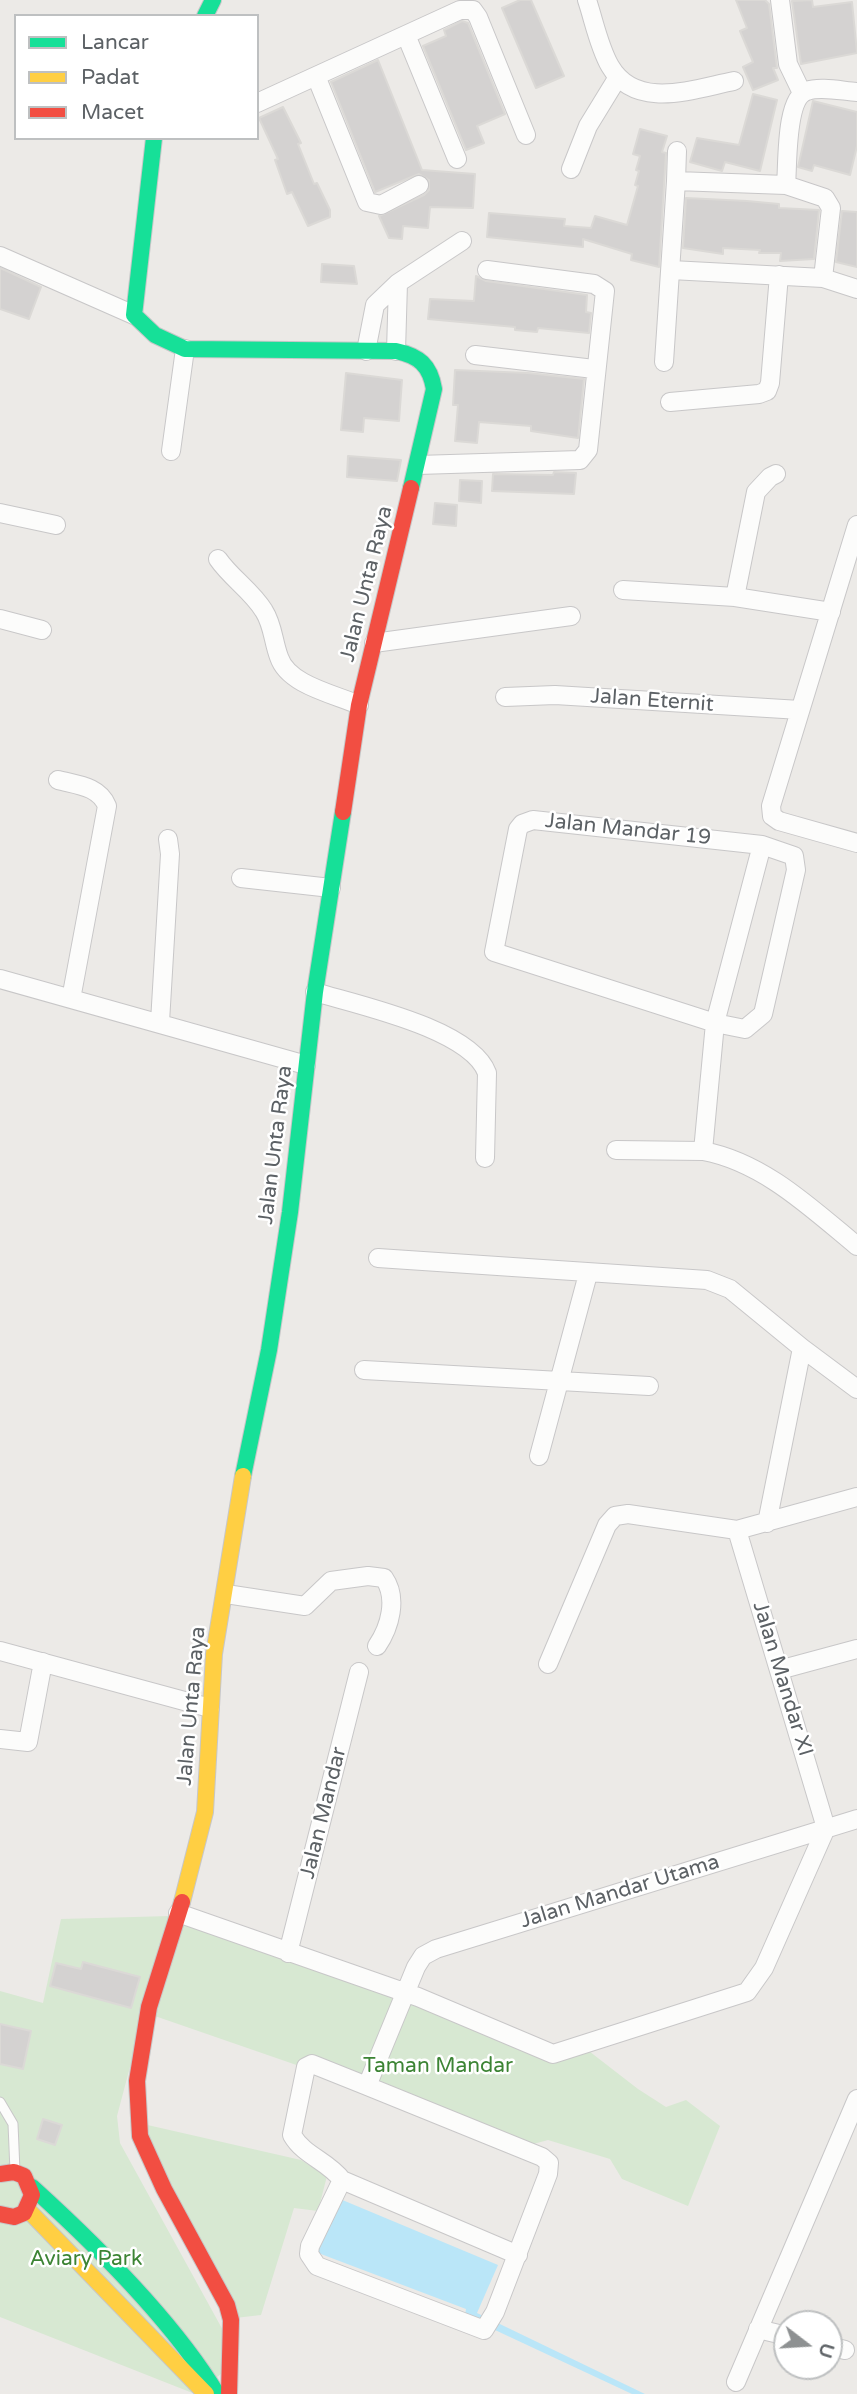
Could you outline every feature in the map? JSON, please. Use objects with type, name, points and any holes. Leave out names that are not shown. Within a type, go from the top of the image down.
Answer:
[{"type":"street","points":[[587,0],[609,64],[618,77],[648,94],[734,81]]},
{"type":"street","points":[[780,0],[788,64],[802,93]]},
{"type":"street","points":[[259,102],[460,10],[472,10],[478,17],[526,135]]},
{"type":"street","points":[[406,35],[457,159]]},
{"type":"street","points":[[316,76],[367,202],[382,205],[419,185]]},
{"type":"street","points":[[571,169],[588,126],[618,77]]},
{"type":"street","points":[[786,185],[792,108],[802,93],[810,89],[857,92]]},
{"type":"street","points":[[0,256],[134,315],[155,140]]},
{"type":"street","points":[[664,362],[677,151]]},
{"type":"street","points":[[676,181],[786,185],[816,192],[825,198],[831,208],[823,278]]},
{"type":"street","points":[[366,351],[373,309],[398,283],[462,241]]},
{"type":"street","points":[[418,465],[580,460],[588,450],[594,369],[605,291],[600,287],[487,270]]},
{"type":"street","points":[[671,270],[823,278],[857,289]]},
{"type":"street","points":[[670,402],[766,391],[770,383],[779,275]]},
{"type":"street","points":[[396,351],[398,283]]},
{"type":"street","name":"Jalan Unta Raya","points":[[134,315],[155,335],[185,349],[396,351],[415,355],[428,364],[433,375],[433,403],[359,705],[315,992],[284,1254],[269,1350],[238,1497],[226,1594],[214,1654],[205,1812],[145,2027],[136,2081],[140,2136],[151,2162],[228,2305],[231,2320],[229,2394]]},
{"type":"street","points":[[170,450],[185,349]]},
{"type":"street","points":[[475,355],[594,369]]},
{"type":"street","points":[[735,597],[756,492],[776,474]]},
{"type":"street","points":[[0,513],[56,525]]},
{"type":"street","points":[[857,524],[771,797],[772,816],[857,843]]},
{"type":"street","points":[[218,559],[232,579],[262,608],[269,620],[284,669],[295,678],[359,705]]},
{"type":"street","points":[[623,590],[735,597],[831,612]]},
{"type":"street","points":[[374,643],[571,616]]},
{"type":"street","points":[[0,619],[42,630]]},
{"type":"street","name":"Jalan Eternit","points":[[505,697],[555,695],[800,710]]},
{"type":"street","points":[[58,780],[92,789],[104,799],[107,806],[71,999]]},
{"type":"street","name":"Jalan Mandar 19","points":[[533,820],[762,845],[788,852],[796,860],[763,1014],[745,1028],[715,1023],[494,952],[518,829],[522,824],[533,820]]},
{"type":"street","points":[[160,1022],[170,854],[168,839]]},
{"type":"street","points":[[703,1151],[715,1023],[762,845]]},
{"type":"street","points":[[241,878],[331,888]]},
{"type":"street","points":[[0,979],[306,1065]]},
{"type":"street","points":[[315,992],[447,1033],[484,1065],[488,1073],[485,1158]]},
{"type":"street","points":[[616,1150],[703,1151],[730,1156],[794,1194],[857,1246]]},
{"type":"street","points":[[378,1258],[707,1280],[730,1289],[857,1389]]},
{"type":"street","points":[[539,1456],[587,1274]]},
{"type":"street","points":[[766,1523],[802,1348]]},
{"type":"street","points":[[364,1370],[649,1386]]},
{"type":"street","points":[[548,1664],[607,1525],[615,1516],[628,1514],[737,1530],[857,1497]]},
{"type":"street","name":"Jalan Mandar XI","points":[[737,1530],[827,1828]]},
{"type":"street","points":[[226,1594],[305,1606],[331,1581],[368,1576],[384,1578],[390,1587],[391,1614],[388,1630],[377,1646]]},
{"type":"street","points":[[779,1670],[857,1649]]},
{"type":"street","points":[[0,1651],[209,1707]]},
{"type":"street","points":[[0,1739],[28,1742],[43,1662]]},
{"type":"street","name":"Jalan Mandar","points":[[288,1953],[359,1672]]},
{"type":"street","name":"Jalan Mandar Utama","points":[[367,2086],[404,1993],[423,1956],[436,1949],[857,1819]]},
{"type":"street","points":[[178,1913],[404,1993],[557,2054],[747,1993],[754,1987],[764,1968],[827,1828]]},
{"type":"street","points":[[342,2180],[310,2246],[309,2253],[317,2266],[464,2324],[489,2322],[518,2255],[548,2174],[549,2163],[542,2157],[312,2064],[306,2067],[303,2075],[292,2135],[298,2147],[336,2172],[342,2180],[518,2255]]},
{"type":"street","points":[[736,2382],[857,2099]]},
{"type":"street","points":[[8,2173],[28,2180],[32,2187],[84,2236],[201,2367],[217,2394]]},
{"type":"street","points":[[0,2214],[13,2217],[27,2209],[32,2203],[32,2187]]},
{"type":"street","points":[[27,2209],[206,2394]]},
{"type":"street","points":[[758,2329],[773,2333]]},
{"type":"lane","points":[[0,2102],[13,2124],[8,2173]]},
{"type":"green space","name":"Taman Mandar","points":[[173,1915],[398,1998],[360,2087],[152,2015]]},
{"type":"green space","name":"Aviary Park","points":[[170,1916],[117,2116],[120,2143],[225,2334],[226,2370],[195,2394],[0,2317],[0,1991],[43,2003],[61,1919]]},
{"type":"green space","name":"Taman Mandar","points":[[400,1998],[554,2059],[585,2048],[666,2107],[686,2100],[720,2126],[688,2206],[622,2179],[610,2159],[548,2140],[515,2149],[363,2089]]},
{"type":"green space","points":[[130,2121],[301,2160],[327,2176],[318,2211],[294,2208],[261,2315],[235,2318]]},
{"type":"water","points":[[340,2199],[498,2265],[477,2313],[645,2394],[632,2394],[465,2316],[466,2309],[313,2251]]},
{"type":"building","points":[[520,0],[531,0],[564,76],[536,88],[502,8]]},
{"type":"building","points":[[736,0],[765,0],[769,4],[777,68],[773,68],[778,80],[753,90],[743,67],[753,62],[740,31],[747,28]]},
{"type":"building","points":[[812,0],[813,7],[852,2],[857,53],[801,64],[792,1]]},
{"type":"building","points":[[462,21],[468,23],[505,114],[477,126],[484,143],[466,150],[423,46],[446,36],[444,30]]},
{"type":"building","points":[[378,60],[422,170],[475,174],[473,208],[430,207],[428,228],[403,226],[402,239],[389,238],[379,216],[424,195],[429,190],[429,180],[419,174],[375,192],[331,82]]},
{"type":"building","points":[[753,94],[777,100],[760,171],[725,162],[722,171],[690,162],[697,138],[739,145]]},
{"type":"building","points":[[813,101],[857,112],[857,146],[850,175],[814,165],[812,171],[798,167]]},
{"type":"building","points":[[283,107],[301,143],[298,144],[314,184],[317,183],[330,210],[330,217],[308,226],[292,192],[287,194],[275,160],[278,159],[259,118]]},
{"type":"building","points":[[640,129],[667,136],[662,152],[666,153],[659,267],[631,260],[632,254],[583,239],[583,247],[487,237],[489,213],[565,219],[564,226],[591,228],[595,216],[627,225],[638,186],[635,185],[639,171],[636,170],[640,156],[633,154]]},
{"type":"building","points":[[686,198],[747,201],[779,204],[779,208],[819,210],[814,259],[780,261],[781,253],[759,253],[760,250],[723,248],[723,254],[683,248]]},
{"type":"building","points":[[842,211],[857,212],[857,267],[836,262]]},
{"type":"building","points":[[322,264],[354,266],[357,284],[321,282]]},
{"type":"building","points":[[0,268],[41,287],[29,319],[0,309]]},
{"type":"building","points":[[476,276],[486,281],[587,295],[586,312],[591,313],[589,333],[538,328],[537,332],[515,330],[515,327],[428,319],[430,299],[474,301]]},
{"type":"building","points":[[455,370],[584,379],[578,438],[531,431],[531,426],[479,422],[477,443],[455,441],[458,405],[453,405]]},
{"type":"building","points":[[346,373],[402,380],[399,421],[364,418],[363,432],[341,430]]},
{"type":"building","points":[[348,456],[401,460],[397,481],[347,477]]},
{"type":"building","points":[[554,472],[576,473],[574,494],[492,491],[493,474],[553,475]]},
{"type":"building","points":[[460,480],[482,481],[481,503],[459,501]]},
{"type":"building","points":[[435,503],[457,505],[456,526],[433,524]]},
{"type":"building","points":[[83,1962],[140,1977],[131,2008],[50,1986],[56,1963],[81,1969]]},
{"type":"building","points":[[0,2024],[31,2031],[23,2069],[0,2064]]},
{"type":"building","points":[[43,2119],[62,2125],[55,2145],[37,2139]]},
{"type":"traffic: fast","points":[[206,14],[213,0]]},
{"type":"traffic: fast","points":[[154,140],[134,315],[155,335],[185,349],[396,351],[417,359],[430,374],[434,389],[411,488]]},
{"type":"traffic: fast","points":[[243,1476],[269,1350],[290,1212],[315,992],[343,812]]},
{"type":"traffic: fast","points":[[32,2187],[132,2285],[179,2339],[217,2394]]},
{"type":"traffic: slow","points":[[182,1902],[205,1812],[214,1654],[243,1476]]},
{"type":"traffic: slow","points":[[27,2209],[206,2394]]},
{"type":"traffic: jam","points":[[343,812],[359,705],[411,488]]},
{"type":"traffic: jam","points":[[182,1902],[149,2007],[137,2081],[140,2136],[164,2189],[227,2305],[231,2320],[229,2394]]},
{"type":"traffic: jam","points":[[0,2174],[14,2172],[24,2176],[32,2195],[24,2213],[14,2217],[0,2214]]}]
